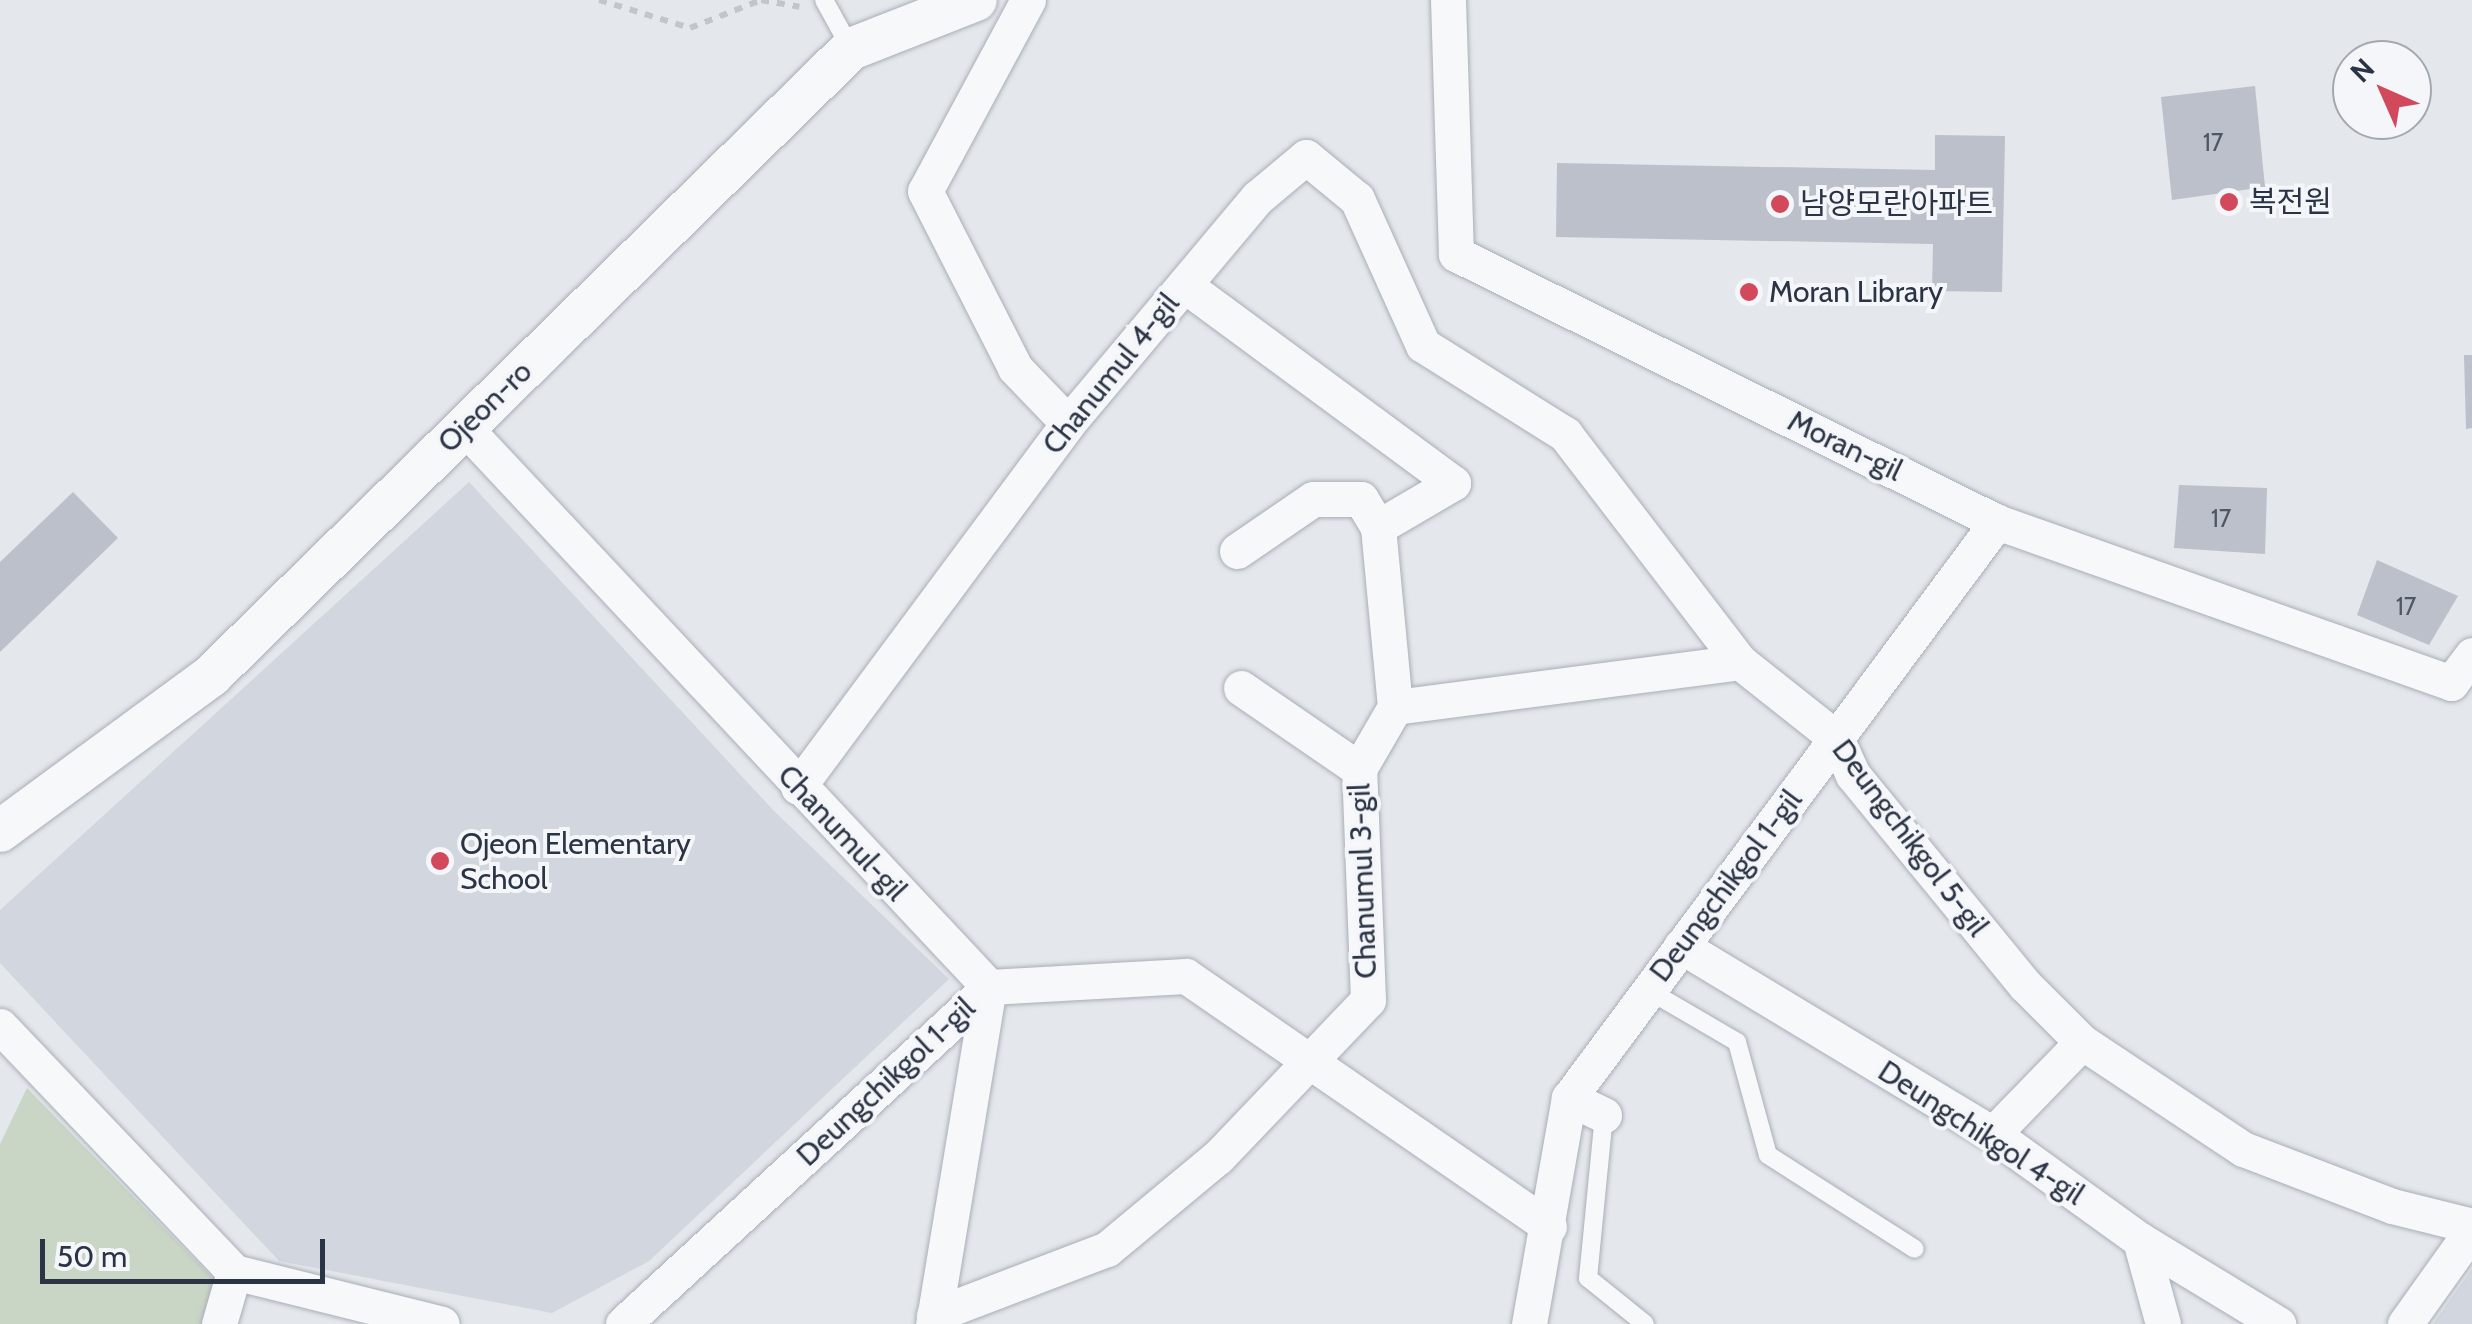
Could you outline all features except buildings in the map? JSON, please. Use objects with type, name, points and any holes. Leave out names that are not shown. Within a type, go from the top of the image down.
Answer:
[{"type":"street","name":"Ojeon-ro","points":[[0,832],[212,675],[851,49],[976,0]]},
{"type":"street","points":[[1028,0],[925,191],[1015,368],[1068,422]]},
{"type":"street","name":"Moran-gil","points":[[1448,0],[1456,254],[1997,522],[2452,683],[2472,655]]},
{"type":"street","name":"Chanumul 4-gil","points":[[798,787],[1068,422],[1258,198],[1306,157],[1357,199],[1422,345]]},
{"type":"street","points":[[1184,285],[1453,483],[1378,527]]},
{"type":"street","name":"Deungchikgol 5-gil","points":[[1422,345],[1566,434],[1740,662],[1836,738],[1853,774],[2025,985],[2082,1042],[2243,1149],[2392,1206],[2472,1228]]},
{"type":"street","name":"Chanumul-gil","points":[[464,427],[989,987]]},
{"type":"street","points":[[1237,551],[1313,500],[1360,499],[1378,527],[1394,707],[1740,662]]},
{"type":"street","name":"Deungchikgol 1-gil","points":[[1529,1324],[1569,1098],[1997,522]]},
{"type":"street","points":[[1240,688],[1359,769]]},
{"type":"street","name":"Chanumul 3-gil","points":[[933,1319],[1107,1249],[1218,1157],[1368,1000],[1359,769],[1394,707]]},
{"type":"street","name":"Deungchikgol 4-gil","points":[[1682,946],[1993,1134],[2140,1240],[2278,1324]]},
{"type":"street","name":"Deungchikgol 1-gil","points":[[623,1324],[989,987],[1186,976],[1548,1226]]},
{"type":"street","points":[[933,1319],[989,987]]},
{"type":"street","points":[[1,1032],[234,1272],[442,1324]]},
{"type":"street","points":[[1993,1134],[2082,1042]]},
{"type":"street","points":[[1569,1098],[1604,1115]]},
{"type":"street","points":[[2406,1324],[2472,1228]]},
{"type":"street","points":[[2140,1240],[2163,1324]]},
{"type":"street","points":[[219,1324],[234,1272]]},
{"type":"lane","points":[[825,6],[851,49]]},
{"type":"lane","points":[[1648,990],[1737,1042],[1768,1154],[1915,1249]]},
{"type":"lane","points":[[1604,1115],[1584,1252],[1588,1278],[1645,1324]]},
{"type":"path","points":[[599,0],[690,28],[761,0],[825,6]]},
{"type":"shaded area","name":"Ojeon Elementary School","points":[[469,482],[774,811],[949,979],[649,1261],[552,1313],[279,1261],[0,963],[0,910]]},
{"type":"shaded area","points":[[2472,1269],[2472,1324],[2433,1324]]},
{"type":"green space","points":[[27,1088],[218,1283],[203,1324],[0,1324],[0,1144]]},
{"type":"place","name":"복전원","points":[[2229,202]]},
{"type":"place","name":"남양모란아파트","points":[[1780,204]]},
{"type":"place","name":"Moran Library","points":[[1749,292]]},
{"type":"place","name":"Ojeon Elementary School","points":[[440,861]]}]
